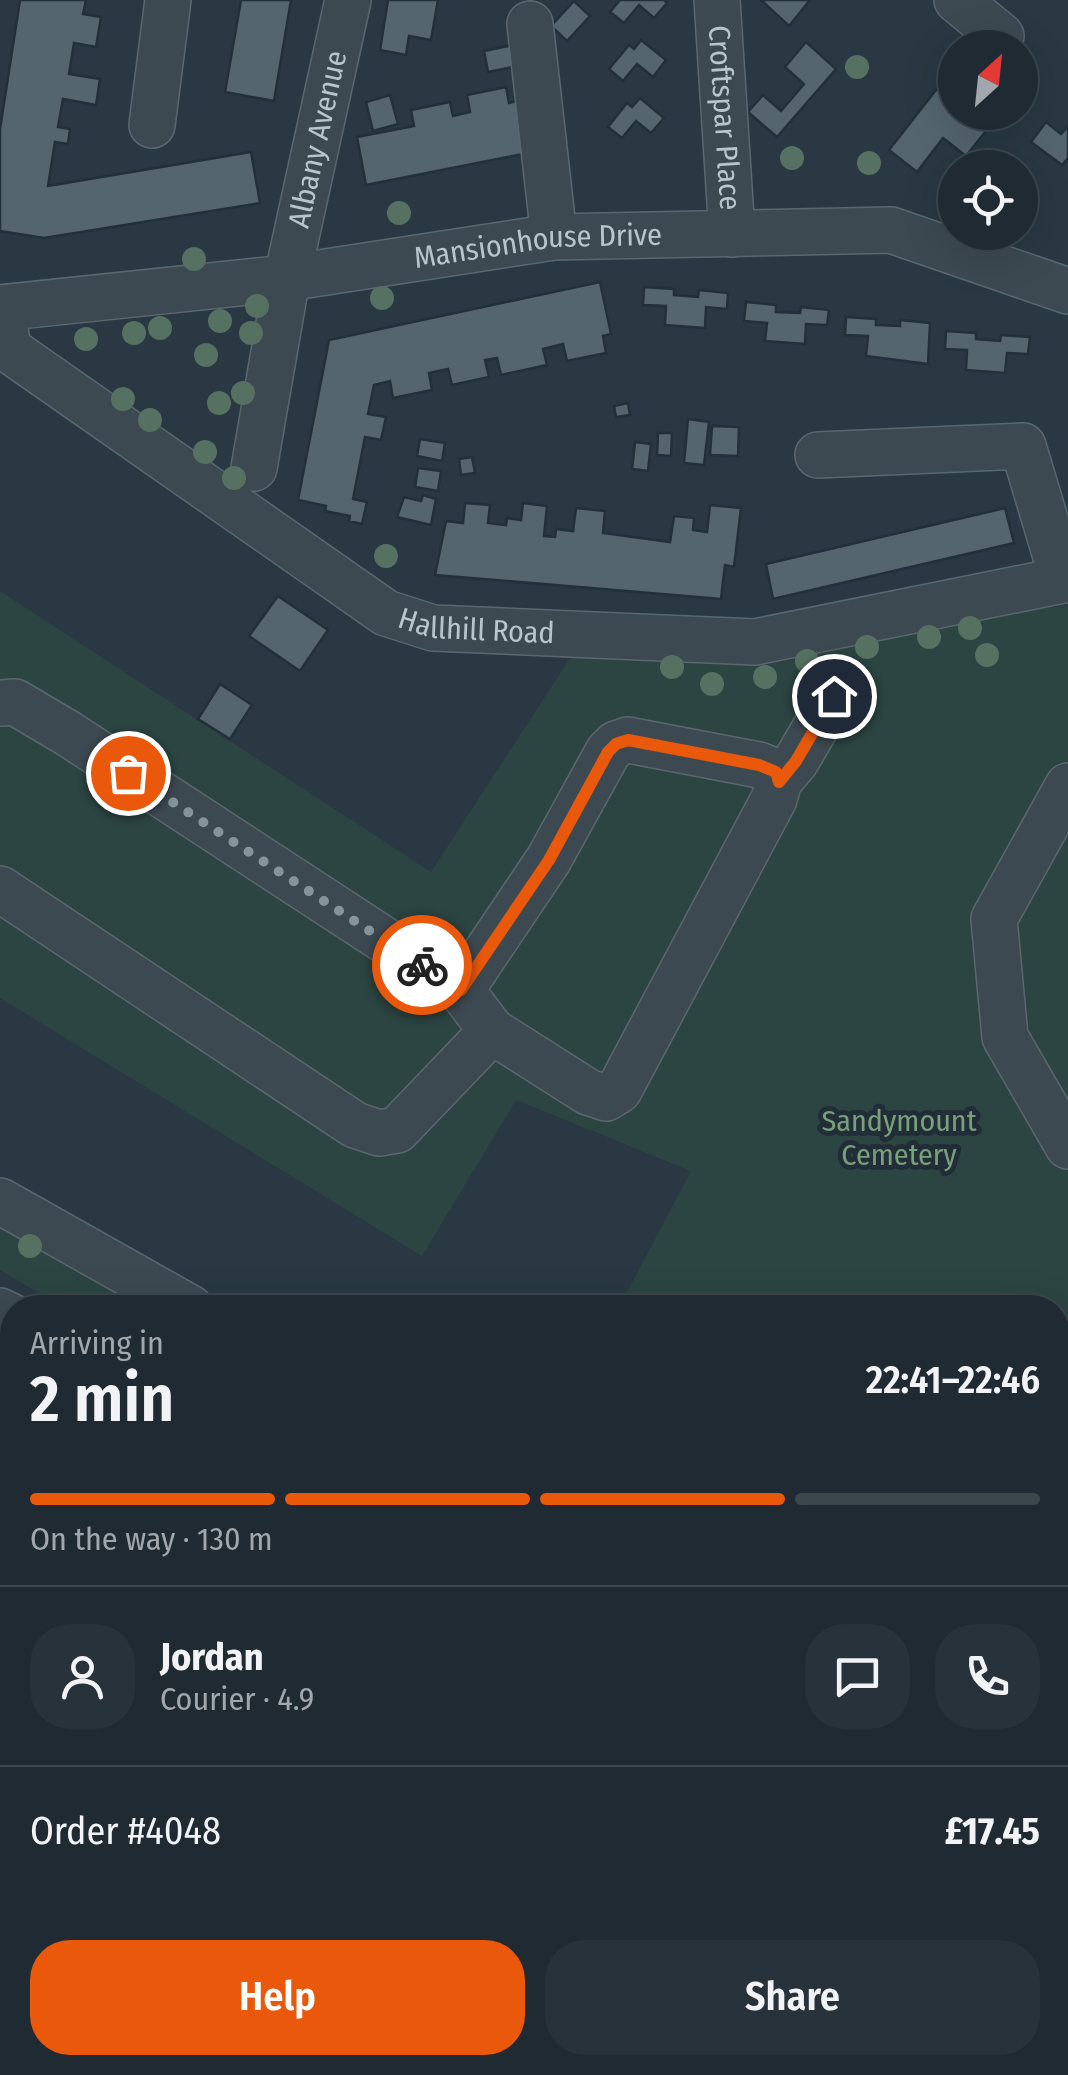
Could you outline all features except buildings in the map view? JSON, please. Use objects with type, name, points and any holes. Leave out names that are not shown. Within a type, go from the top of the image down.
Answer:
[{"type":"street","points":[[152,125],[168,0]]},
{"type":"street","name":"Albany Avenue","points":[[254,468],[287,278],[348,0]]},
{"type":"street","name":"Croftspar Place","points":[[717,0],[732,234]]},
{"type":"street","points":[[957,0],[994,30]]},
{"type":"street","points":[[530,24],[554,238]]},
{"type":"street","name":"Mansionhouse Drive","points":[[1,308],[287,278],[554,238],[891,230],[1068,292]]},
{"type":"street","name":"Hallhill Road","points":[[1,308],[8,349],[386,613],[433,628],[754,642],[1065,580]]},
{"type":"street","points":[[818,455],[1023,446],[1065,580]]},
{"type":"street","points":[[0,703],[15,702],[69,734],[461,990],[492,1032],[588,1092],[606,1098],[619,1090],[774,799],[779,782],[796,761],[834,696]]},
{"type":"street","points":[[461,990],[549,860],[616,744],[628,740],[759,765],[776,772],[779,782]]},
{"type":"street","points":[[1068,786],[994,920],[1006,1037],[1068,1146]]},
{"type":"street","points":[[0,889],[355,1125],[379,1133],[398,1130],[492,1032]]},
{"type":"street","points":[[0,1201],[167,1295]]},
{"type":"green space","name":"Sandymount Cemetery","points":[[0,591],[431,872],[572,655],[782,662],[983,616],[1068,605],[1068,1295],[625,1295],[691,1171],[516,1100],[422,1256],[0,998]]},
{"type":"green space","points":[[0,1215],[144,1295],[42,1295],[0,1270]]},
{"type":"way so far","points":[[128,773],[422,965]]},
{"type":"route","points":[[422,965],[461,990],[549,860],[616,744],[628,740],[759,765],[776,772],[779,782],[796,761],[834,696]]}]
